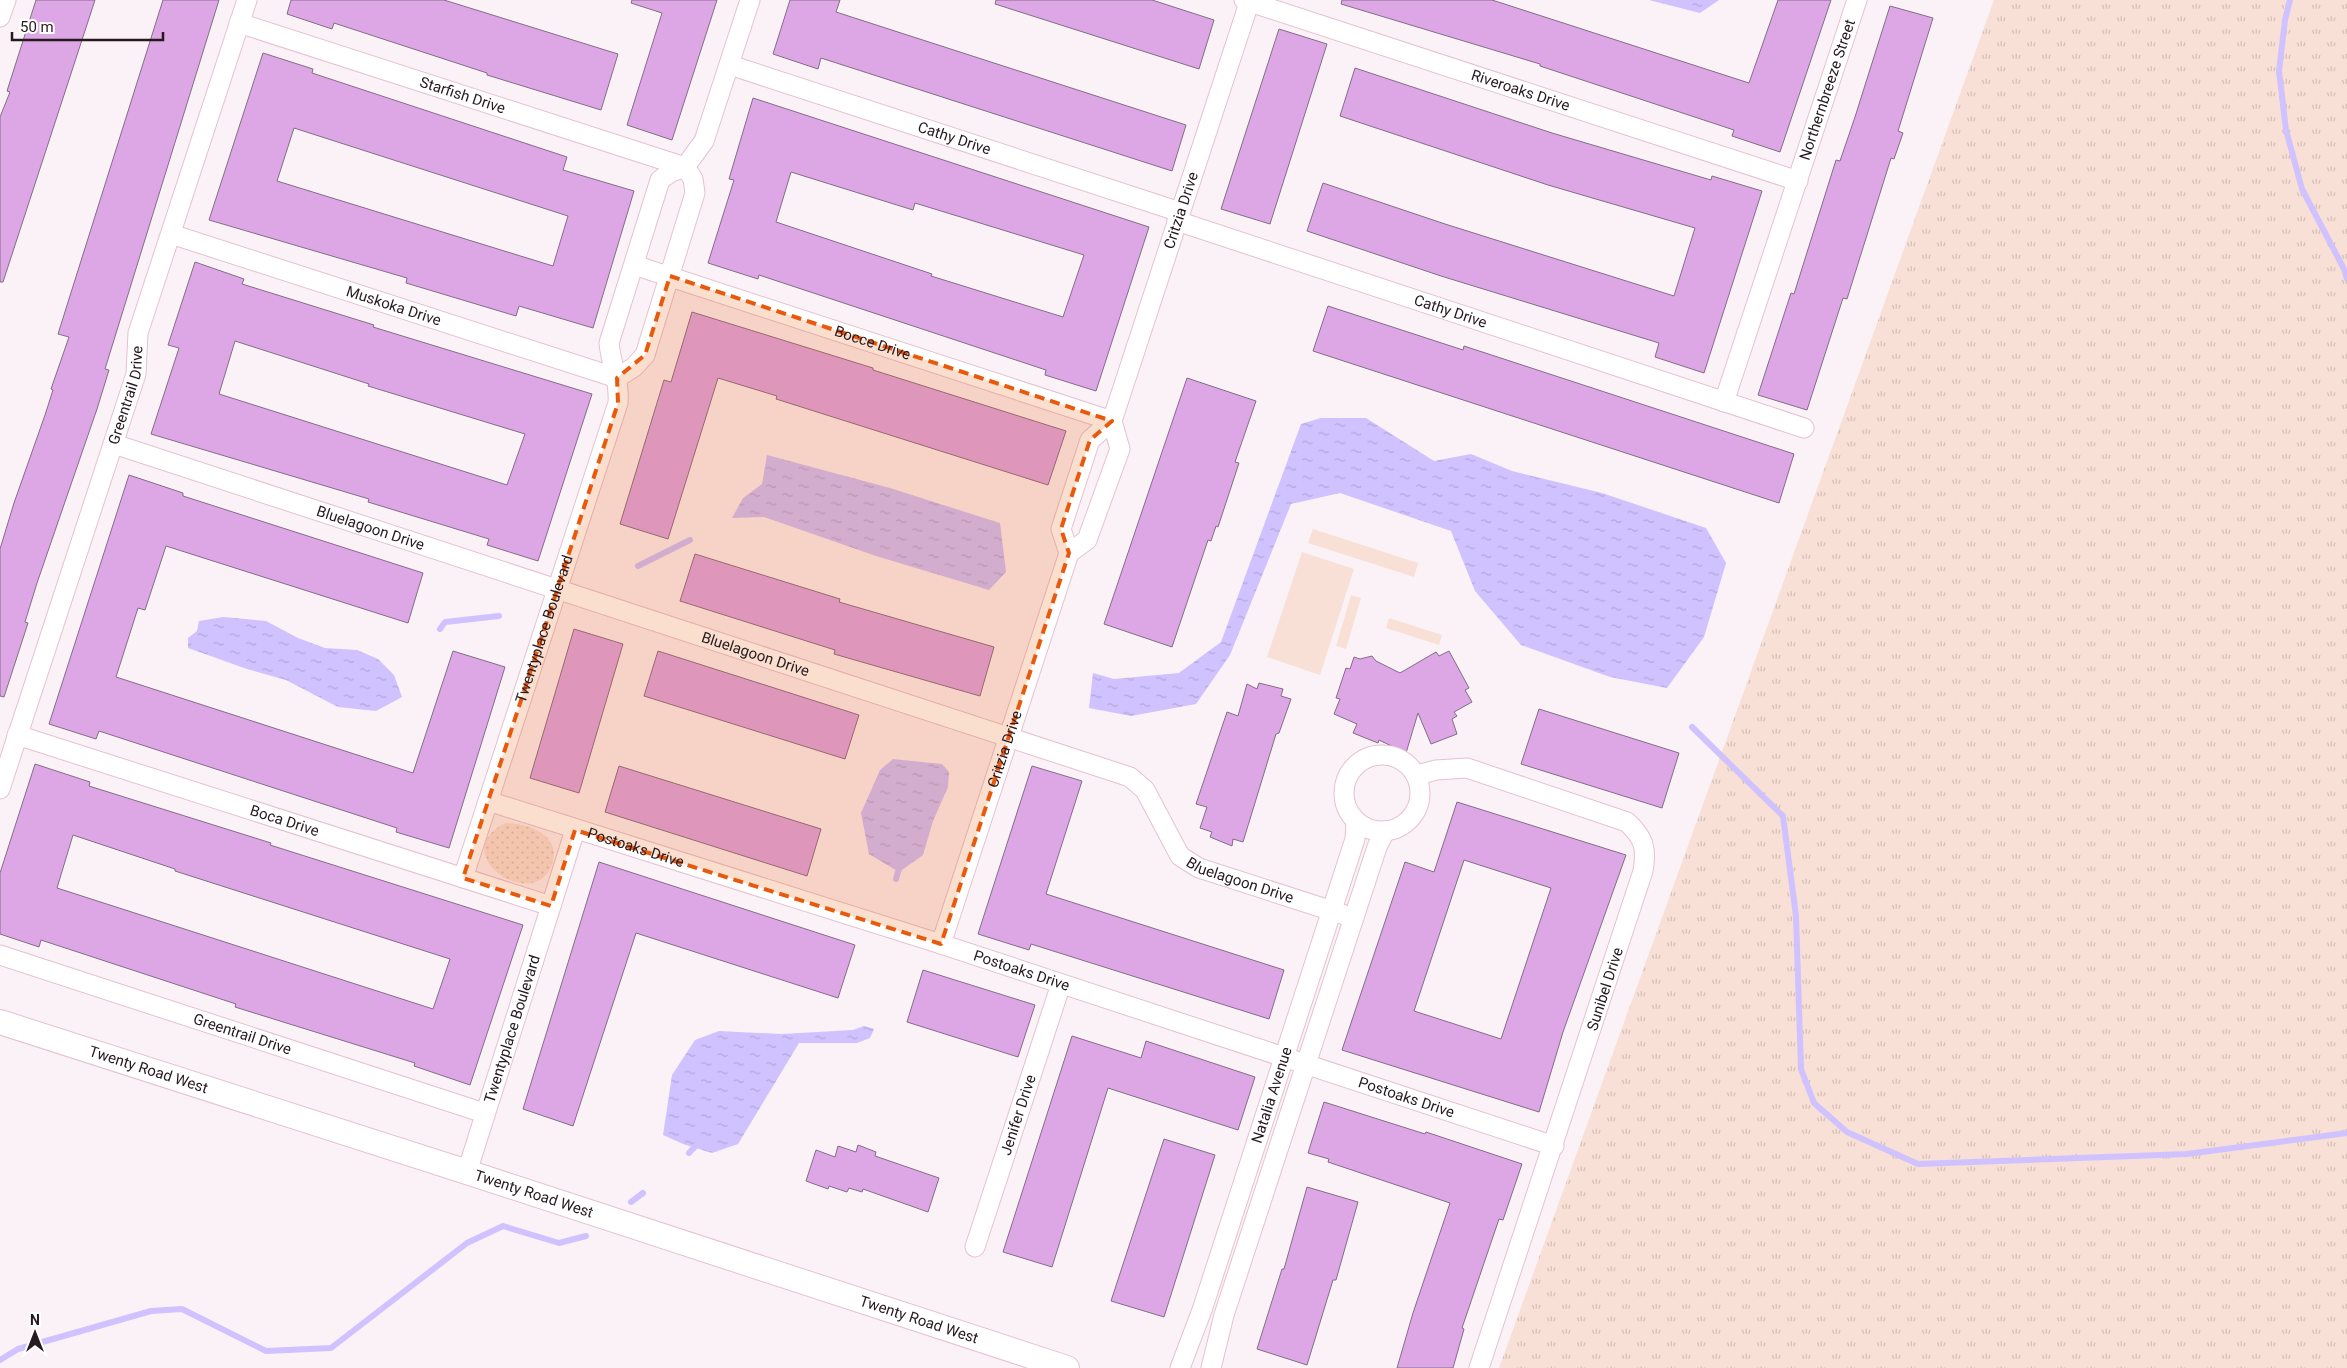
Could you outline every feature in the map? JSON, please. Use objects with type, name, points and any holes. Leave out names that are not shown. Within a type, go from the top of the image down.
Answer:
[{"type":"street","points":[[0,17],[6,0]]},
{"type":"street","name":"Greentrail Drive","points":[[0,789],[136,374],[138,332],[246,0]]},
{"type":"street","name":"Twentyplace Boulevard","points":[[463,878],[618,403],[619,389],[611,360],[609,343],[660,180],[671,172],[685,167],[704,141],[750,0]]},
{"type":"street","name":"Northernbreeze Street","points":[[1798,181],[1857,0]]},
{"type":"street","name":"Riveroaks Drive","points":[[1248,1],[1798,181]]},
{"type":"street","name":"Critzia Drive","points":[[1112,421],[1248,1]]},
{"type":"street","name":"Starfish Drive","points":[[239,23],[685,167]]},
{"type":"street","name":"Cathy Drive","points":[[730,64],[1804,428]]},
{"type":"street","points":[[617,378],[634,367],[645,355],[695,194],[693,179],[685,167]]},
{"type":"street","points":[[1724,402],[1798,181]]},
{"type":"street","name":"Muskoka Drive","points":[[171,234],[617,378]]},
{"type":"street","name":"Bocce Drive","points":[[634,265],[1112,421]]},
{"type":"street","points":[[1112,421],[1120,449],[1087,540],[1069,553],[1061,529],[1090,440],[1112,421]]},
{"type":"street","name":"Bluelagoon Drive","points":[[114,444],[1008,738],[1130,776],[1145,790],[1180,856],[1188,863],[1354,918]]},
{"type":"street","name":"Critzia Drive","points":[[942,944],[1069,553]]},
{"type":"street","name":"Boca Drive","points":[[17,735],[551,906]]},
{"type":"street","points":[[1375,755],[1388,755],[1399,758],[1409,765],[1417,775],[1420,787],[1420,800],[1416,812],[1408,822],[1397,828],[1375,831],[1356,822],[1344,801],[1344,788],[1347,776],[1354,766],[1364,759],[1375,755]]},
{"type":"street","name":"Sunibel Drive","points":[[1417,775],[1436,770],[1467,768],[1627,822],[1640,834],[1646,857],[1554,1146],[1479,1368]]},
{"type":"street","name":"Postoaks Drive","points":[[488,801],[575,830],[942,944],[1554,1146]]},
{"type":"street","name":"Natalia Avenue","points":[[1180,1368],[1202,1310],[1355,839],[1356,822]]},
{"type":"street","name":"Twentyplace Boulevard","points":[[467,1172],[484,1113],[575,830]]},
{"type":"street","name":"Natalia Avenue","points":[[1212,1368],[1224,1315],[1377,847],[1385,831]]},
{"type":"street","name":"Greentrail Drive","points":[[0,955],[484,1113]]},
{"type":"street","name":"Jenifer Drive","points":[[976,1247],[1061,984]]},
{"type":"street","name":"Twenty Road West","points":[[0,1022],[1067,1368]]},
{"type":"highlighted area","points":[[670,276],[1112,421],[1090,440],[1061,529],[1069,553],[941,944],[575,830],[551,906],[463,878],[618,403],[617,378],[645,355]]},
{"type":"green space","points":[[1994,0],[2347,0],[2347,1368],[1499,1368]]},
{"type":"green space","points":[[1313,529],[1418,563],[1414,577],[1308,543]]},
{"type":"green space","points":[[1302,552],[1354,569],[1320,675],[1267,657]]},
{"type":"green space","points":[[1351,595],[1361,598],[1346,649],[1336,646]]},
{"type":"green space","points":[[1389,618],[1442,635],[1439,645],[1386,628]]},
{"type":"green space","points":[[506,823],[531,828],[546,837],[551,843],[554,850],[553,862],[545,876],[533,883],[519,883],[506,878],[494,869],[486,858],[485,846],[490,834]]},
{"type":"water","points":[[1649,0],[1719,0],[1700,13]]},
{"type":"water","points":[[1321,418],[1366,418],[1434,461],[1471,454],[1512,471],[1602,493],[1706,528],[1726,563],[1704,637],[1667,688],[1610,677],[1521,645],[1475,591],[1451,531],[1340,493],[1291,504],[1230,655],[1196,704],[1131,716],[1089,708],[1093,673],[1114,679],[1179,673],[1221,642],[1301,424]]},
{"type":"water","points":[[767,455],[890,488],[1000,523],[1006,572],[989,590],[876,556],[764,517],[732,518],[743,498],[762,484]]},
{"type":"water","points":[[223,617],[266,621],[298,638],[325,648],[357,650],[378,659],[394,675],[402,697],[376,711],[338,707],[286,680],[247,669],[188,648],[188,638],[197,631],[199,621]]},
{"type":"water","points":[[893,759],[942,764],[949,772],[948,787],[933,821],[923,855],[899,872],[869,854],[861,813],[880,770]]},
{"type":"water","points":[[864,1026],[874,1029],[870,1038],[857,1043],[799,1043],[738,1144],[712,1153],[683,1144],[663,1135],[672,1075],[695,1040],[719,1031],[782,1034],[853,1030]]},
{"type":"building","points":[[36,0],[95,0],[3,282],[0,282],[0,117],[10,92],[7,91]]},
{"type":"building","points":[[163,0],[219,0],[105,369],[109,370],[97,409],[37,583],[25,622],[28,623],[4,697],[0,696],[0,549],[69,337],[58,334]]},
{"type":"building","points":[[291,0],[444,0],[618,54],[601,110],[487,75],[487,73],[334,23],[332,29],[287,14]]},
{"type":"building","points":[[632,0],[717,0],[672,140],[627,125],[662,13],[631,3]]},
{"type":"building","points":[[790,0],[840,0],[836,12],[1186,125],[1172,171],[821,58],[818,69],[773,54]]},
{"type":"building","points":[[996,0],[1152,0],[1214,20],[1199,69],[995,4]]},
{"type":"building","points":[[1342,0],[1492,0],[1749,83],[1778,0],[1831,0],[1780,152],[1732,136],[1734,130],[1540,66],[1540,64],[1341,4]]},
{"type":"building","points":[[1890,6],[1933,18],[1898,131],[1903,133],[1894,159],[1891,158],[1847,299],[1843,298],[1807,410],[1758,395],[1791,293],[1794,294],[1836,160],[1840,161],[1855,117]]},
{"type":"building","points":[[1279,29],[1327,44],[1270,224],[1221,209]]},
{"type":"building","points":[[263,53],[313,69],[312,73],[567,157],[563,170],[634,191],[593,328],[519,306],[516,316],[406,283],[407,278],[209,220]],"holes":[[[294,128],[568,216],[553,266],[277,181]]]},
{"type":"building","points":[[1355,68],[1552,133],[1711,180],[1712,176],[1762,191],[1704,373],[1655,357],[1659,343],[1441,276],[1307,231],[1323,183],[1445,224],[1674,296],[1695,228],[1548,185],[1340,116]]},
{"type":"building","points":[[753,98],[1149,227],[1096,391],[1045,375],[1046,370],[759,275],[758,279],[708,263],[734,180],[729,179]],"holes":[[[791,172],[913,210],[915,203],[1084,255],[1063,317],[931,276],[932,274],[776,222]]]},
{"type":"building","points":[[195,262],[244,279],[242,284],[374,325],[373,327],[592,394],[538,561],[487,545],[489,539],[368,502],[369,499],[151,434],[179,348],[168,345]],"holes":[[[235,341],[369,384],[368,386],[525,434],[507,485],[219,394]]]},
{"type":"building","points":[[1328,306],[1463,350],[1464,346],[1794,454],[1779,503],[1313,351]]},
{"type":"building","points":[[692,312],[873,368],[873,370],[1066,431],[1048,485],[776,399],[777,396],[718,378],[668,539],[620,524],[664,380],[671,382]]},
{"type":"building","points":[[1187,378],[1256,401],[1235,462],[1239,463],[1218,527],[1216,526],[1211,541],[1208,540],[1172,647],[1104,624]]},
{"type":"building","points":[[129,475],[183,493],[183,496],[423,573],[408,623],[166,546],[145,610],[138,608],[116,677],[413,773],[453,651],[505,667],[449,848],[396,832],[397,828],[99,731],[96,739],[49,724]]},
{"type":"building","points":[[695,554],[840,599],[839,602],[994,647],[980,696],[834,654],[835,650],[680,601]]},
{"type":"building","points":[[574,629],[623,644],[579,793],[530,778]]},
{"type":"building","points":[[658,651],[859,715],[845,759],[644,696]]},
{"type":"building","points":[[1449,651],[1469,688],[1465,690],[1472,702],[1454,712],[1457,716],[1452,719],[1457,734],[1431,744],[1418,713],[1406,753],[1379,740],[1378,743],[1353,733],[1357,724],[1334,714],[1340,699],[1336,698],[1346,668],[1350,669],[1354,657],[1360,659],[1372,656],[1376,661],[1400,673],[1436,652],[1439,656]]},
{"type":"building","points":[[1259,683],[1283,689],[1281,696],[1291,699],[1279,733],[1276,734],[1243,842],[1233,839],[1232,846],[1210,837],[1212,832],[1200,828],[1207,807],[1196,804],[1227,712],[1238,716],[1247,684],[1257,689]]},
{"type":"building","points":[[1539,709],[1679,753],[1662,808],[1521,764]]},
{"type":"building","points":[[35,764],[90,782],[89,786],[523,925],[470,1085],[414,1066],[415,1063],[235,1007],[236,1004],[41,940],[39,947],[0,934],[0,873]],"holes":[[[73,835],[175,869],[175,871],[450,959],[433,1009],[57,888]]]},
{"type":"building","points":[[619,766],[821,829],[807,876],[605,812]]},
{"type":"building","points":[[1032,766],[1082,781],[1046,894],[1284,970],[1269,1019],[1031,944],[1029,950],[978,934]]},
{"type":"building","points":[[1457,802],[1626,855],[1563,1032],[1539,1112],[1342,1050],[1405,862],[1434,872]],"holes":[[[1464,860],[1551,888],[1501,1039],[1414,1011]]]},
{"type":"building","points":[[599,862],[855,945],[838,998],[636,933],[573,1126],[523,1109]]},
{"type":"building","points":[[923,970],[1035,1005],[1018,1057],[907,1022]]},
{"type":"building","points":[[1072,1036],[1141,1058],[1146,1041],[1255,1077],[1238,1130],[1108,1088],[1052,1267],[1003,1252]]},
{"type":"building","points":[[1324,1102],[1425,1134],[1426,1132],[1522,1164],[1503,1220],[1499,1219],[1462,1328],[1464,1329],[1453,1368],[1397,1368],[1413,1313],[1450,1203],[1328,1162],[1329,1159],[1308,1153]]},
{"type":"building","points":[[1164,1139],[1215,1155],[1164,1317],[1111,1301]]},
{"type":"building","points":[[858,1145],[876,1152],[875,1156],[939,1178],[928,1212],[863,1189],[862,1192],[849,1188],[847,1192],[829,1186],[828,1189],[806,1181],[816,1150],[835,1157],[838,1146],[856,1152]]},
{"type":"building","points":[[1307,1187],[1358,1202],[1336,1280],[1333,1280],[1307,1365],[1257,1349],[1282,1269],[1284,1269]]},
{"type":"waterway","points":[[2290,0],[2285,20],[2279,71],[2286,130],[2302,189],[2344,269],[2347,279]]},
{"type":"waterway","points":[[638,566],[690,540]]},
{"type":"waterway","points":[[440,629],[445,622],[499,616]]},
{"type":"waterway","points":[[1692,727],[1783,816],[1796,916],[1801,1069],[1814,1103],[1847,1132],[1918,1164],[2187,1154],[2347,1133]]},
{"type":"waterway","points":[[896,879],[900,865]]},
{"type":"waterway","points":[[689,1153],[700,1141]]},
{"type":"waterway","points":[[631,1202],[643,1193]]},
{"type":"waterway","points":[[0,1360],[18,1349],[151,1311],[182,1309],[266,1351],[331,1348],[467,1243],[503,1226],[559,1243],[586,1236]]}]
